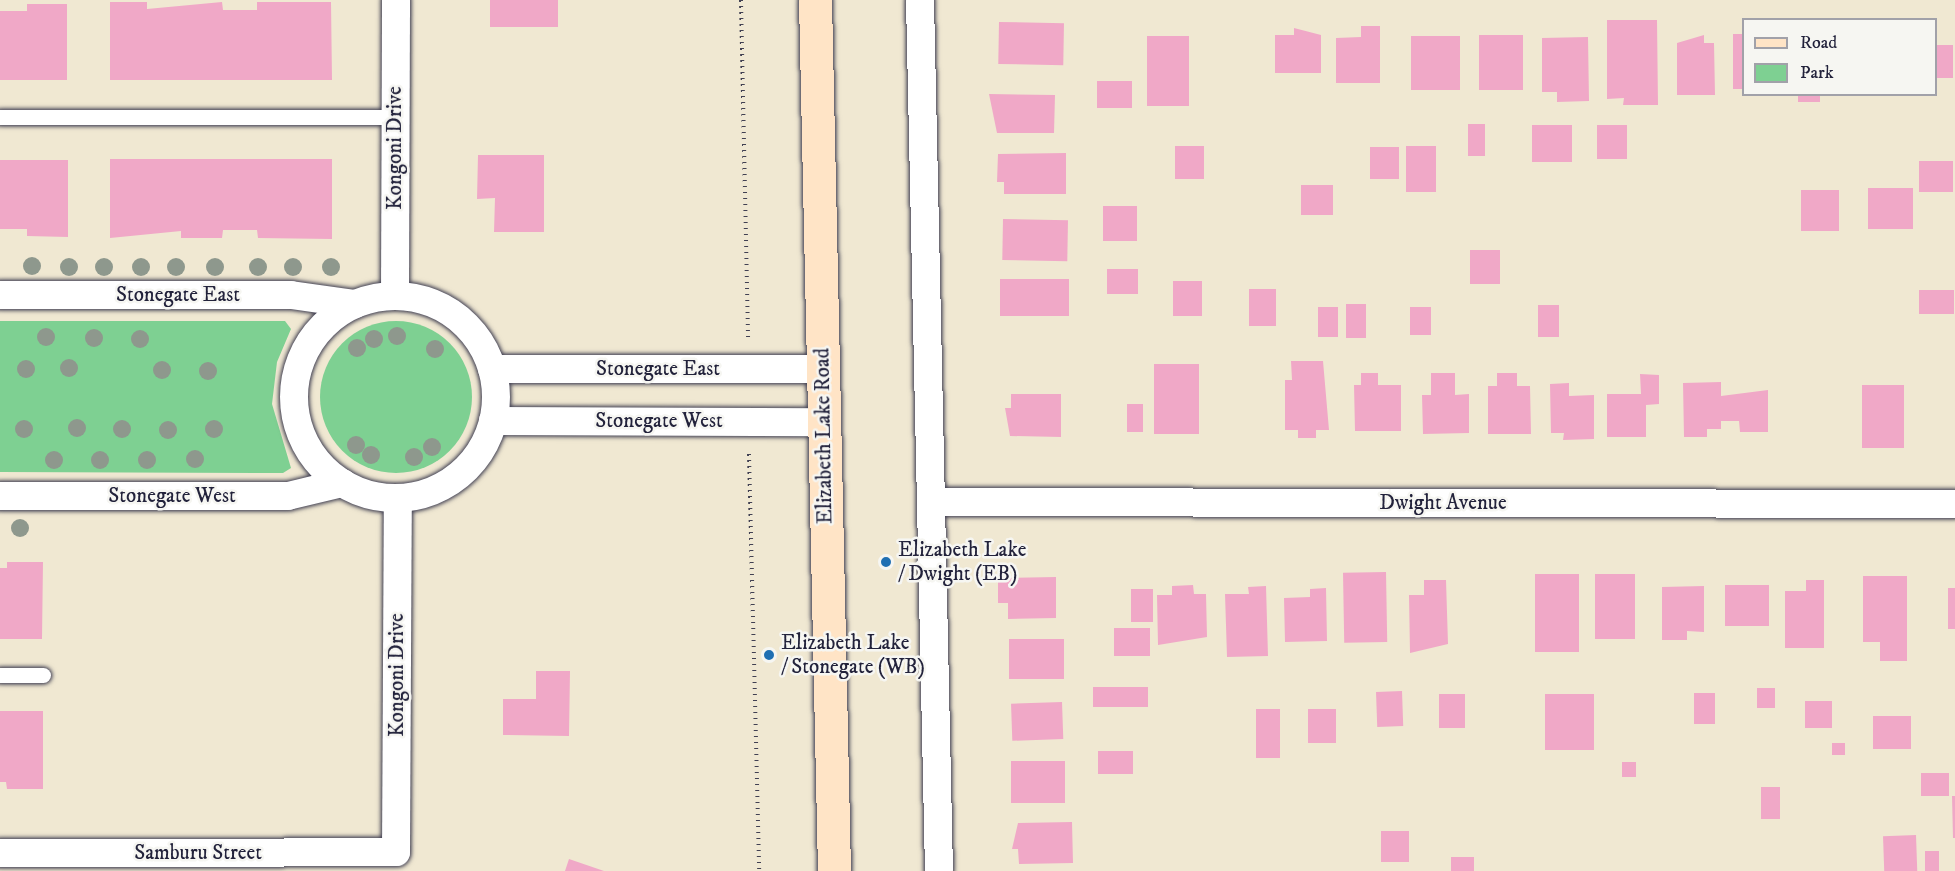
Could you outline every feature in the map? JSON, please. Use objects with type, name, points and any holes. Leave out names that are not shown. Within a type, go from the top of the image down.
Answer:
[{"type":"main road","name":"Elizabeth Lake Road","points":[[815,0],[834,871]]},
{"type":"street","name":"Kongoni Drive","points":[[395,295],[396,0]]},
{"type":"street","points":[[920,0],[939,871]]},
{"type":"street","name":"Stonegate East","points":[[0,295],[291,295],[355,304]]},
{"type":"street","points":[[395,295],[450,312],[472,331],[492,369],[493,421],[477,456],[458,476],[436,489],[398,498],[342,483],[309,449],[297,420],[295,389],[308,344],[329,320],[355,304],[395,295]]},
{"type":"street","name":"Stonegate East","points":[[492,369],[823,369]]},
{"type":"street","name":"Stonegate West","points":[[493,421],[824,422]]},
{"type":"street","name":"Stonegate West","points":[[0,496],[288,496],[342,483]]},
{"type":"street","name":"Kongoni Drive","points":[[396,852],[398,498]]},
{"type":"street","name":"Dwight Avenue","points":[[931,502],[1955,504]]},
{"type":"street","name":"Samburu Street","points":[[0,853],[396,852]]},
{"type":"lane","points":[[0,117],[395,117]]},
{"type":"lane","points":[[0,675],[44,675]]},
{"type":"green space","points":[[0,321],[285,321],[291,329],[277,362],[272,404],[291,468],[283,473],[0,472]]},
{"type":"green space","points":[[396,321],[411,322],[425,327],[450,343],[466,368],[471,382],[471,412],[466,426],[450,451],[425,467],[411,472],[396,473],[381,472],[367,467],[342,451],[326,426],[321,412],[320,397],[321,382],[326,368],[342,343],[367,327],[381,322]]},
{"type":"building","points":[[490,0],[558,0],[558,27],[490,27]]},
{"type":"building","points":[[110,2],[147,2],[147,9],[222,2],[223,10],[257,10],[257,2],[331,2],[332,80],[110,80]]},
{"type":"building","points":[[27,4],[67,4],[67,80],[0,80],[0,11],[27,11]]},
{"type":"building","points":[[1607,20],[1657,20],[1658,105],[1623,105],[1624,98],[1607,99]]},
{"type":"building","points":[[999,22],[1064,23],[1063,65],[998,64]]},
{"type":"building","points":[[1361,26],[1380,26],[1380,83],[1336,83],[1336,38],[1361,37]]},
{"type":"building","points":[[1294,28],[1321,35],[1321,73],[1275,73],[1275,35],[1294,35]]},
{"type":"building","points":[[1733,34],[1742,34],[1742,89],[1733,89]]},
{"type":"building","points":[[1479,35],[1523,35],[1523,90],[1479,90]]},
{"type":"building","points":[[1704,35],[1704,43],[1714,43],[1715,95],[1677,95],[1677,43]]},
{"type":"building","points":[[1147,36],[1189,36],[1189,106],[1147,106]]},
{"type":"building","points":[[1411,36],[1460,36],[1460,90],[1411,90]]},
{"type":"building","points":[[1588,37],[1589,101],[1557,102],[1557,92],[1542,92],[1542,38]]},
{"type":"building","points":[[1937,45],[1953,45],[1953,78],[1937,78]]},
{"type":"building","points":[[1097,81],[1132,81],[1132,108],[1097,108]]},
{"type":"building","points":[[989,94],[1055,95],[1054,133],[997,133]]},
{"type":"building","points":[[1798,96],[1820,96],[1820,102],[1798,102]]},
{"type":"building","points":[[1468,124],[1485,124],[1485,156],[1468,156]]},
{"type":"building","points":[[1532,125],[1572,125],[1572,162],[1532,162]]},
{"type":"building","points":[[1597,125],[1627,125],[1627,159],[1597,159]]},
{"type":"building","points":[[1175,146],[1204,146],[1204,179],[1175,179]]},
{"type":"building","points":[[1406,146],[1436,146],[1436,192],[1406,192]]},
{"type":"building","points":[[1370,147],[1399,147],[1399,179],[1370,179]]},
{"type":"building","points":[[1066,153],[1066,194],[1004,194],[1004,182],[997,182],[998,154]]},
{"type":"building","points":[[478,155],[544,155],[544,232],[494,232],[495,198],[477,199]]},
{"type":"building","points":[[110,159],[332,159],[332,239],[258,238],[257,230],[223,230],[222,238],[181,238],[181,231],[110,238]]},
{"type":"building","points":[[0,160],[68,160],[68,237],[27,236],[27,229],[0,229]]},
{"type":"building","points":[[1919,161],[1953,161],[1953,192],[1919,192]]},
{"type":"building","points":[[1301,185],[1333,185],[1333,215],[1301,215]]},
{"type":"building","points":[[1868,188],[1913,188],[1913,229],[1868,229]]},
{"type":"building","points":[[1801,190],[1839,190],[1839,231],[1801,231]]},
{"type":"building","points":[[1103,206],[1137,206],[1137,241],[1103,241]]},
{"type":"building","points":[[1003,219],[1068,220],[1067,261],[1002,260]]},
{"type":"building","points":[[1470,250],[1500,250],[1500,284],[1470,284]]},
{"type":"building","points":[[1107,269],[1138,269],[1138,294],[1107,294]]},
{"type":"building","points":[[1000,279],[1069,279],[1069,316],[1000,316]]},
{"type":"building","points":[[1173,281],[1202,281],[1202,316],[1173,316]]},
{"type":"building","points":[[1249,289],[1276,289],[1276,326],[1249,326]]},
{"type":"building","points":[[1919,290],[1954,290],[1954,314],[1919,314]]},
{"type":"building","points":[[1346,304],[1366,304],[1366,338],[1346,338]]},
{"type":"building","points":[[1538,305],[1559,305],[1559,337],[1538,337]]},
{"type":"building","points":[[1318,307],[1338,307],[1338,337],[1318,337]]},
{"type":"building","points":[[1410,307],[1431,307],[1431,335],[1410,335]]},
{"type":"building","points":[[1291,361],[1323,361],[1329,430],[1316,430],[1316,438],[1298,438],[1298,430],[1285,430],[1285,380],[1292,380]]},
{"type":"building","points":[[1154,364],[1199,364],[1199,434],[1154,434]]},
{"type":"building","points":[[1361,373],[1378,373],[1378,385],[1401,385],[1401,431],[1355,431],[1354,385],[1361,385]]},
{"type":"building","points":[[1431,373],[1455,373],[1455,395],[1469,394],[1469,433],[1423,434],[1422,395],[1431,395]]},
{"type":"building","points":[[1497,373],[1517,373],[1517,386],[1530,386],[1531,434],[1488,434],[1488,386],[1497,386]]},
{"type":"building","points":[[1640,374],[1659,375],[1659,404],[1646,405],[1646,437],[1607,437],[1607,394],[1641,394]]},
{"type":"building","points":[[1721,382],[1721,396],[1768,390],[1768,432],[1740,432],[1739,421],[1721,421],[1721,429],[1707,429],[1707,437],[1684,437],[1683,383]]},
{"type":"building","points":[[1569,383],[1569,396],[1594,395],[1594,439],[1563,440],[1564,433],[1551,433],[1550,384]]},
{"type":"building","points":[[1862,385],[1904,385],[1904,448],[1862,448]]},
{"type":"building","points":[[1011,394],[1061,394],[1061,437],[1010,436],[1005,408],[1011,408]]},
{"type":"building","points":[[1127,404],[1143,404],[1143,432],[1127,432]]},
{"type":"building","points":[[7,562],[43,562],[42,639],[0,639],[0,568],[7,568]]},
{"type":"building","points":[[1386,572],[1387,642],[1344,643],[1343,573]]},
{"type":"building","points":[[1535,574],[1579,574],[1579,652],[1535,652]]},
{"type":"building","points":[[1595,574],[1635,574],[1635,639],[1595,639]]},
{"type":"building","points":[[1863,576],[1907,576],[1907,661],[1880,661],[1880,642],[1863,642]]},
{"type":"building","points":[[1056,577],[1056,618],[1008,619],[1008,603],[998,603],[998,578]]},
{"type":"building","points":[[1424,580],[1446,580],[1448,644],[1410,653],[1409,595],[1424,595]]},
{"type":"building","points":[[1806,580],[1824,580],[1824,648],[1785,648],[1785,591],[1806,591]]},
{"type":"building","points":[[1193,585],[1194,594],[1206,594],[1207,637],[1158,645],[1157,595],[1172,595],[1172,586]]},
{"type":"building","points":[[1725,585],[1769,585],[1769,626],[1725,626]]},
{"type":"building","points":[[1266,586],[1268,656],[1227,657],[1225,594],[1249,594],[1248,587]]},
{"type":"building","points":[[1704,586],[1704,632],[1687,631],[1687,640],[1662,640],[1662,587]]},
{"type":"building","points":[[1326,588],[1327,641],[1285,642],[1284,598],[1310,597],[1310,589]]},
{"type":"building","points":[[1948,588],[1955,588],[1955,629],[1948,629]]},
{"type":"building","points":[[1131,589],[1153,589],[1153,622],[1131,622]]},
{"type":"building","points":[[1114,628],[1150,628],[1150,656],[1114,656]]},
{"type":"building","points":[[1009,639],[1064,639],[1064,679],[1009,679]]},
{"type":"building","points":[[536,671],[570,671],[569,736],[503,735],[503,699],[536,699]]},
{"type":"building","points":[[1093,687],[1148,687],[1148,707],[1093,707]]},
{"type":"building","points":[[1757,688],[1775,688],[1775,708],[1757,708]]},
{"type":"building","points":[[1402,691],[1403,726],[1377,727],[1376,692]]},
{"type":"building","points":[[1694,693],[1715,693],[1715,724],[1694,724]]},
{"type":"building","points":[[1439,694],[1465,694],[1465,728],[1439,728]]},
{"type":"building","points":[[1545,694],[1594,694],[1594,750],[1545,750]]},
{"type":"building","points":[[1805,701],[1832,701],[1832,728],[1805,728]]},
{"type":"building","points":[[1062,702],[1063,739],[1012,741],[1011,704]]},
{"type":"building","points":[[1256,709],[1280,709],[1280,758],[1256,758]]},
{"type":"building","points":[[1308,709],[1336,709],[1336,743],[1308,743]]},
{"type":"building","points":[[0,711],[43,711],[43,789],[7,789],[6,782],[0,782]]},
{"type":"building","points":[[1873,716],[1911,716],[1911,749],[1873,749]]},
{"type":"building","points":[[1832,743],[1845,743],[1845,755],[1832,755]]},
{"type":"building","points":[[1098,751],[1133,751],[1133,774],[1098,774]]},
{"type":"building","points":[[1011,761],[1065,761],[1065,803],[1011,803]]},
{"type":"building","points":[[1622,762],[1636,762],[1636,777],[1622,777]]},
{"type":"building","points":[[1921,773],[1949,773],[1949,796],[1921,796]]},
{"type":"building","points":[[1761,787],[1780,787],[1780,819],[1761,819]]},
{"type":"building","points":[[1952,796],[1955,796],[1955,838],[1953,838]]},
{"type":"building","points":[[1072,822],[1073,863],[1019,864],[1018,849],[1012,849],[1018,823]]},
{"type":"building","points":[[1381,831],[1409,831],[1409,862],[1381,862]]},
{"type":"building","points":[[1916,835],[1917,871],[1884,871],[1883,836]]},
{"type":"building","points":[[1925,851],[1939,851],[1939,871],[1925,871]]},
{"type":"building","points":[[1451,857],[1474,857],[1474,871],[1451,871]]},
{"type":"building","points":[[569,859],[604,871],[565,871]]},
{"type":"place","name":"Elizabeth Lake / Dwight (EB)","points":[[886,562]]},
{"type":"place","name":"Elizabeth Lake / Stonegate (WB)","points":[[769,655]]}]
